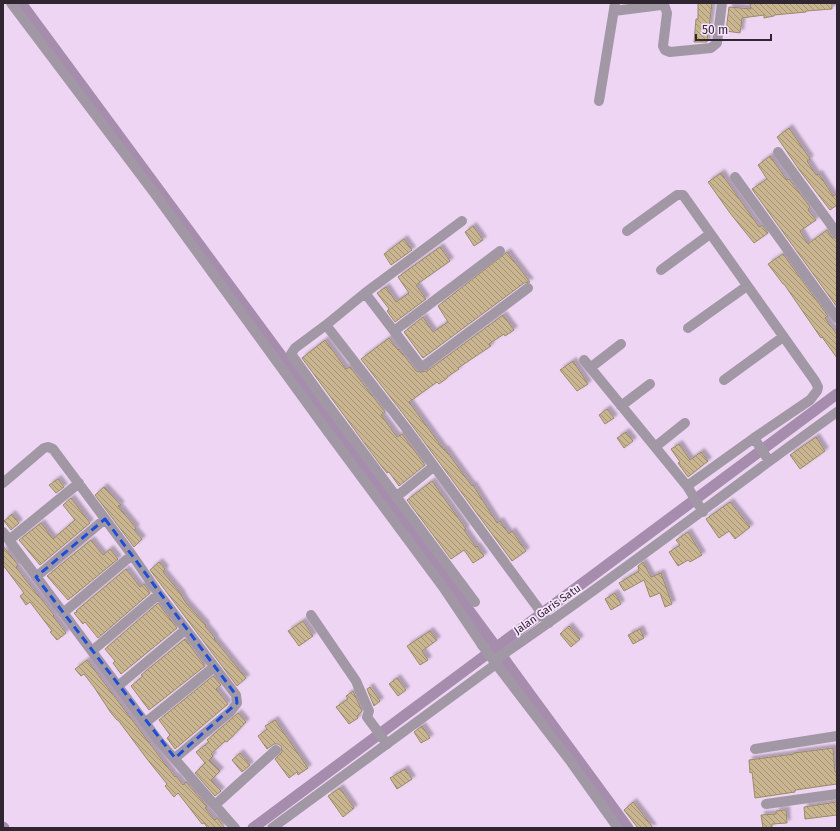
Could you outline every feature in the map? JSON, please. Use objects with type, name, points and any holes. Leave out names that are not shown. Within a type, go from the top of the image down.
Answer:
[{"type":"street","points":[[11,3],[155,194],[443,587],[482,645],[498,658],[618,828]]},
{"type":"street","points":[[599,101],[615,7],[665,7],[667,13],[663,46],[665,50],[670,52],[711,48],[714,46],[717,43],[722,3]]},
{"type":"street","points":[[778,152],[837,233]]},
{"type":"street","points":[[735,177],[837,318]]},
{"type":"street","points":[[627,231],[678,195],[682,194],[818,387],[817,391],[810,400],[689,489]]},
{"type":"street","points":[[462,221],[365,293],[295,348],[291,354],[475,602]]},
{"type":"street","points":[[661,270],[710,234]]},
{"type":"street","points":[[394,331],[500,251]]},
{"type":"street","points":[[688,328],[747,286]]},
{"type":"street","points":[[365,293],[421,366],[425,365],[528,288]]},
{"type":"street","points":[[326,325],[406,428],[433,467],[547,620]]},
{"type":"street","points":[[724,380],[783,337]]},
{"type":"street","points":[[621,344],[587,364],[689,489],[701,509]]},
{"type":"street","points":[[621,406],[650,384]]},
{"type":"street","name":"Jalan Garis Satu","points":[[272,828],[386,744],[547,620],[701,509],[768,458],[837,412]]},
{"type":"street","points":[[655,447],[685,423]]},
{"type":"street","points":[[756,440],[768,458]]},
{"type":"street","points":[[3,483],[44,448],[51,447],[132,555],[185,630],[236,695],[237,703],[230,712],[174,758]]},
{"type":"street","points":[[396,497],[433,467]]},
{"type":"street","points":[[79,483],[6,536],[145,722],[235,828]]},
{"type":"street","points":[[36,577],[105,519]]},
{"type":"street","points":[[63,613],[132,555]]},
{"type":"street","points":[[92,651],[159,594]]},
{"type":"street","points":[[311,615],[356,681],[369,711],[366,717],[386,744]]},
{"type":"street","points":[[118,686],[185,630]]},
{"type":"street","points":[[145,722],[214,667]]},
{"type":"street","points":[[755,749],[837,736]]},
{"type":"street","points":[[215,805],[276,750]]},
{"type":"street","points":[[766,804],[837,794]]},
{"type":"highlighted area","points":[[105,519],[236,695],[237,703],[175,758],[36,577]]},
{"type":"building","points":[[698,3],[712,3],[707,42],[694,42],[696,19],[698,19]]},
{"type":"building","points":[[832,3],[832,9],[774,15],[764,18],[764,15],[742,18],[740,33],[726,31],[729,7],[751,9],[750,4]]},
{"type":"building","points":[[789,128],[810,159],[807,161],[816,175],[819,174],[833,196],[837,194],[837,205],[830,210],[800,171],[777,137]]},
{"type":"building","points":[[770,156],[786,179],[789,179],[810,207],[808,210],[816,220],[800,231],[808,244],[827,230],[832,237],[837,239],[837,307],[752,189],[767,179],[758,165]]},
{"type":"building","points":[[721,173],[759,227],[762,225],[768,233],[754,243],[708,182]]},
{"type":"building","points":[[473,226],[483,240],[474,246],[465,232]]},
{"type":"building","points":[[404,239],[412,250],[391,265],[384,254]]},
{"type":"building","points":[[440,247],[450,261],[416,285],[426,299],[395,322],[387,311],[389,309],[377,293],[386,287],[396,302],[409,293],[398,277]]},
{"type":"building","points":[[507,252],[530,282],[524,283],[423,358],[404,332],[423,317],[433,332],[448,322],[438,306]]},
{"type":"building","points":[[783,254],[828,316],[825,318],[837,335],[837,358],[768,264]]},
{"type":"building","points":[[503,315],[514,330],[505,336],[504,334],[489,344],[491,346],[458,368],[459,369],[439,384],[437,382],[409,402],[444,450],[445,449],[472,486],[473,485],[497,523],[500,521],[509,534],[512,531],[526,551],[512,561],[361,359],[389,338],[416,371],[427,371]]},
{"type":"building","points":[[325,340],[346,369],[350,367],[385,412],[381,415],[397,437],[402,434],[425,465],[399,486],[389,472],[387,473],[379,463],[302,358]]},
{"type":"building","points":[[573,361],[588,384],[577,391],[560,370]]},
{"type":"building","points":[[607,409],[614,418],[605,424],[599,415]]},
{"type":"building","points":[[626,432],[633,441],[624,448],[617,438]]},
{"type":"building","points":[[816,437],[825,451],[800,469],[790,455]]},
{"type":"building","points":[[679,444],[690,460],[701,452],[708,461],[688,477],[678,463],[680,462],[671,449]]},
{"type":"building","points":[[58,479],[64,487],[56,493],[49,485]]},
{"type":"building","points":[[432,481],[466,529],[464,530],[484,556],[473,563],[464,550],[451,559],[407,500]]},
{"type":"building","points":[[104,487],[121,505],[118,506],[136,528],[134,530],[142,539],[134,547],[95,495]]},
{"type":"building","points":[[71,498],[90,523],[40,565],[19,540],[41,523],[53,539],[75,520],[63,505]]},
{"type":"building","points":[[730,502],[750,527],[735,539],[729,531],[719,538],[706,519]]},
{"type":"building","points":[[12,514],[19,523],[11,530],[4,521]]},
{"type":"building","points":[[688,532],[702,555],[690,562],[688,560],[678,566],[669,552],[680,545],[676,540]]},
{"type":"building","points":[[91,540],[103,555],[110,549],[118,559],[68,600],[47,576]]},
{"type":"building","points":[[3,546],[18,565],[16,567],[54,615],[53,616],[66,633],[57,640],[30,602],[26,605],[20,596],[24,593],[3,565]]},
{"type":"building","points":[[159,562],[165,569],[163,572],[182,595],[186,603],[206,625],[205,626],[215,638],[214,639],[246,678],[237,686],[150,570]]},
{"type":"building","points":[[643,562],[651,577],[661,573],[672,604],[665,607],[660,593],[650,597],[644,580],[624,591],[619,583],[639,571],[638,566]]},
{"type":"building","points":[[126,569],[140,587],[144,584],[150,593],[98,638],[85,622],[83,624],[74,613]]},
{"type":"building","points":[[615,593],[621,604],[611,610],[605,599]]},
{"type":"building","points":[[158,603],[177,628],[121,674],[113,663],[115,661],[105,649]]},
{"type":"building","points":[[303,621],[313,636],[299,646],[288,631]]},
{"type":"building","points":[[569,626],[580,639],[571,647],[560,634]]},
{"type":"building","points":[[640,629],[644,638],[633,644],[628,635]]},
{"type":"building","points":[[430,631],[437,640],[422,651],[428,660],[420,665],[407,646]]},
{"type":"building","points":[[185,639],[205,666],[149,710],[131,686],[143,676],[141,675]]},
{"type":"building","points":[[87,660],[175,777],[176,776],[183,785],[186,782],[207,806],[205,808],[215,820],[217,818],[225,828],[206,828],[207,827],[204,823],[202,824],[178,793],[174,797],[165,786],[167,784],[111,713],[84,674],[81,676],[75,669]]},
{"type":"building","points":[[213,676],[221,685],[216,689],[228,704],[175,749],[167,738],[170,735],[159,720]]},
{"type":"building","points":[[397,678],[406,690],[398,696],[389,684]]},
{"type":"building","points":[[370,687],[380,701],[374,706],[367,689]]},
{"type":"building","points":[[353,691],[362,711],[357,716],[358,718],[349,724],[336,707],[348,699],[346,696]]},
{"type":"building","points":[[238,713],[246,722],[227,742],[225,741],[211,754],[213,756],[209,760],[220,771],[211,780],[221,791],[215,796],[195,773],[205,763],[196,752],[209,742],[207,740]]},
{"type":"building","points":[[275,720],[308,768],[298,775],[297,772],[289,778],[275,759],[282,752],[281,746],[274,744],[267,749],[258,736],[267,729],[265,726]]},
{"type":"building","points":[[422,726],[430,738],[421,743],[414,732]]},
{"type":"building","points":[[833,748],[835,772],[837,772],[837,784],[755,798],[749,760]]},
{"type":"building","points":[[240,753],[250,765],[242,772],[232,760]]},
{"type":"building","points":[[405,769],[412,779],[397,789],[390,778]]},
{"type":"building","points":[[340,788],[354,808],[343,817],[328,796]]},
{"type":"building","points":[[633,802],[653,828],[638,828],[624,810]]},
{"type":"building","points":[[837,802],[837,815],[805,819],[804,807]]},
{"type":"building","points":[[786,810],[787,823],[772,824],[772,827],[763,828],[761,815],[776,814],[776,811]]},
{"type":"waterway","points":[[21,3],[628,828]]},
{"type":"waterway","points":[[253,828],[837,394]]}]
